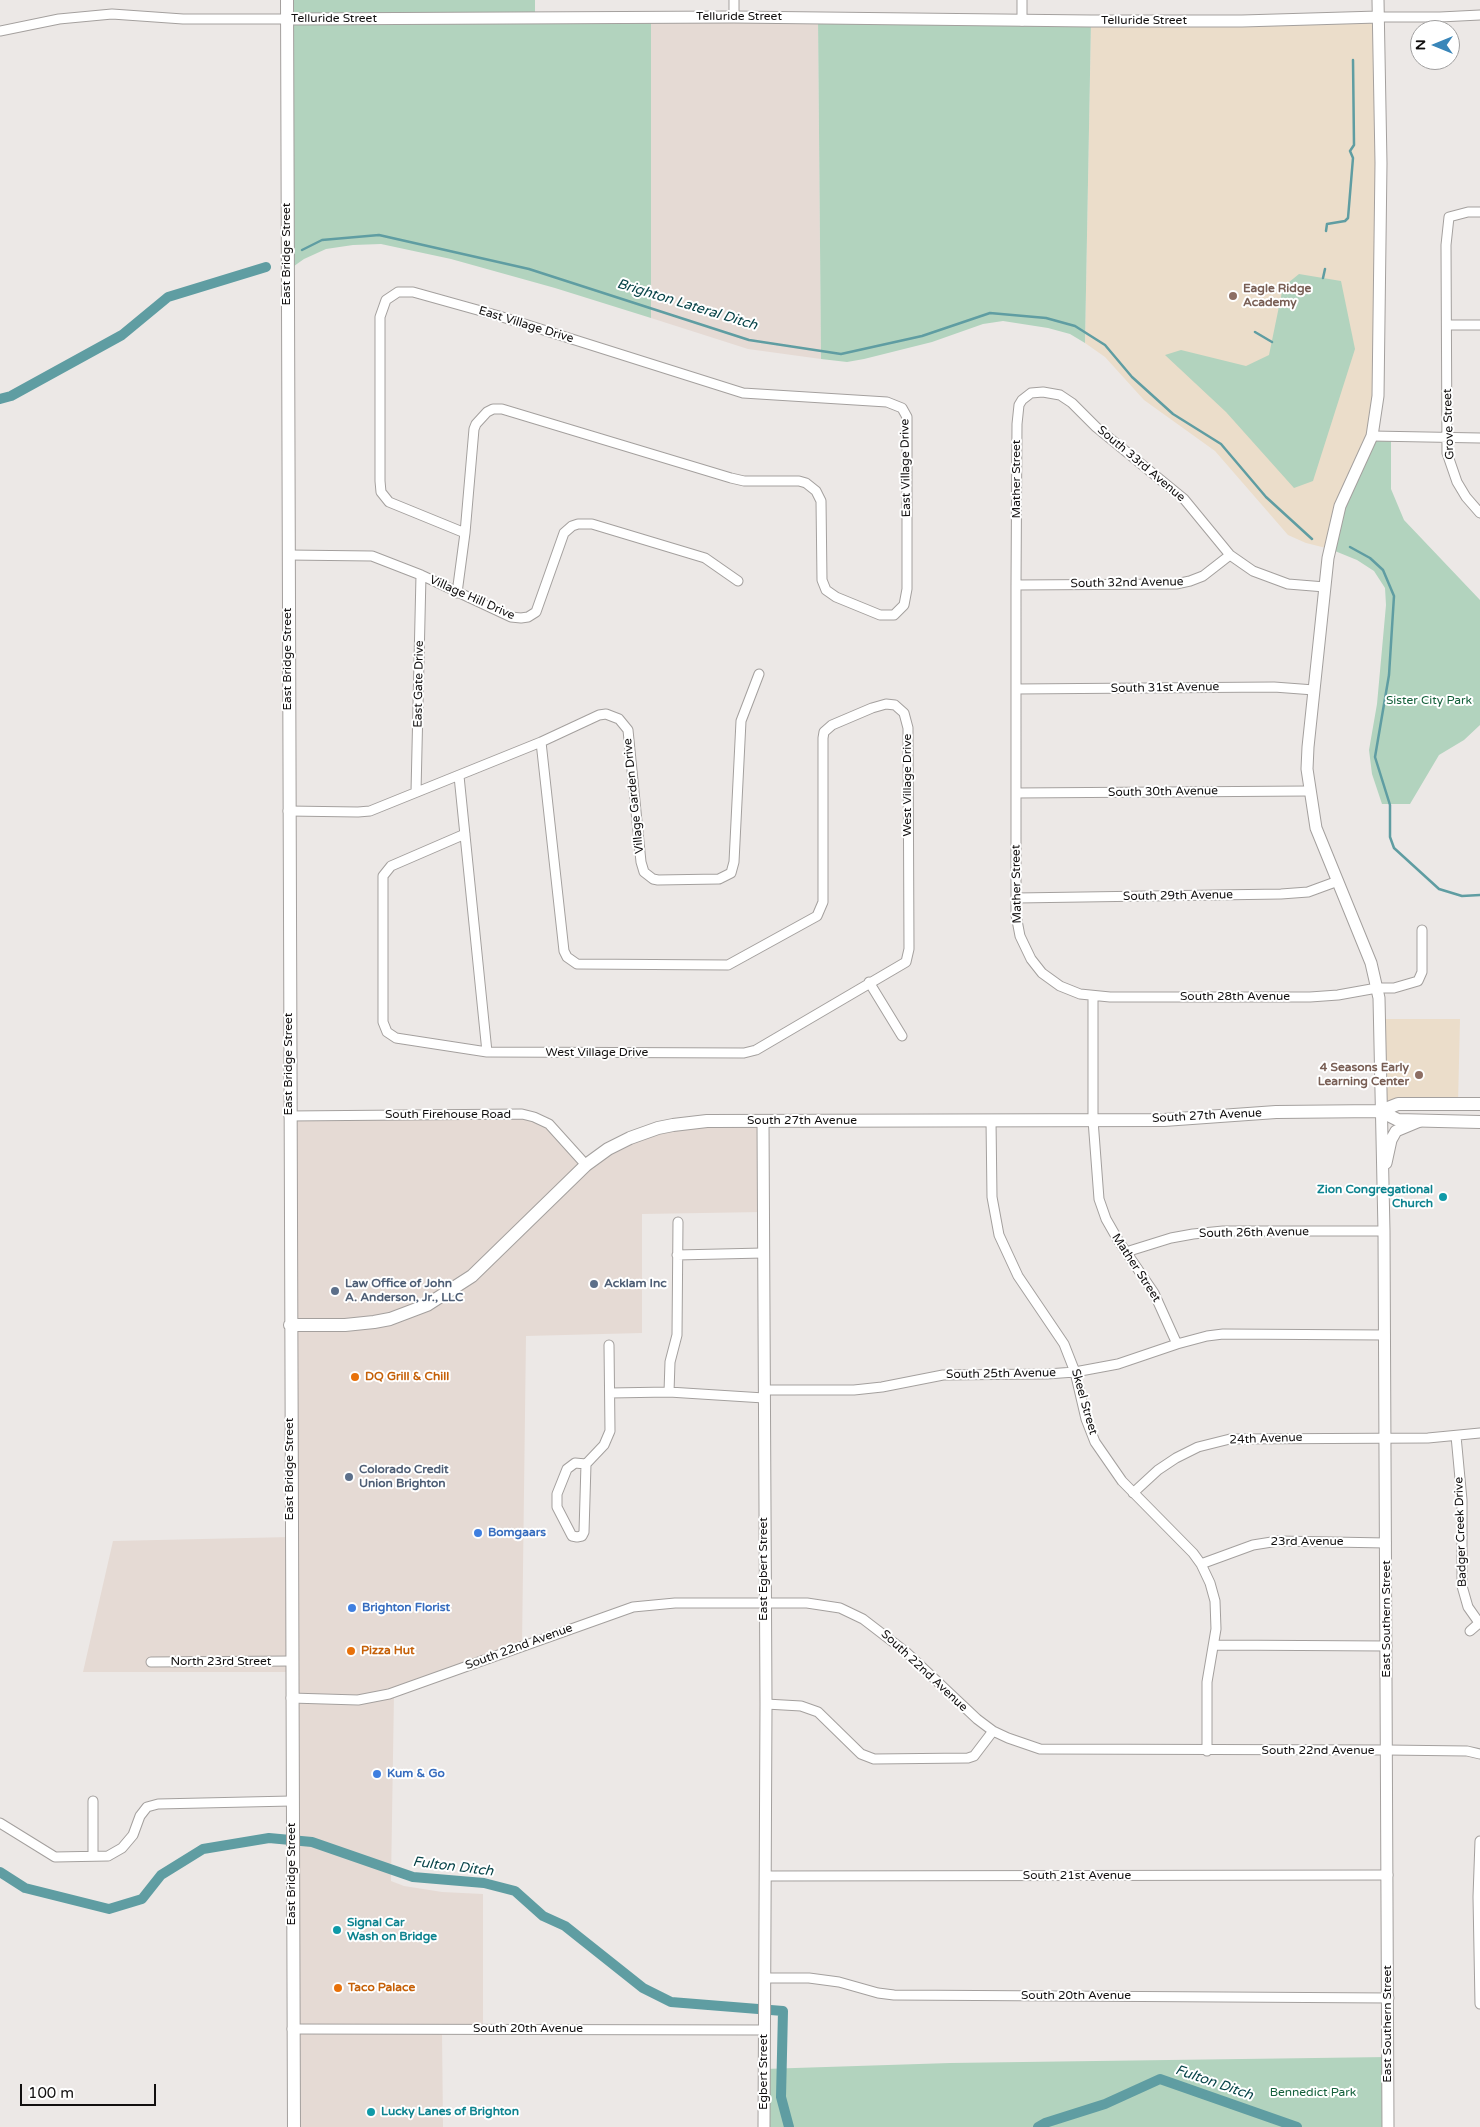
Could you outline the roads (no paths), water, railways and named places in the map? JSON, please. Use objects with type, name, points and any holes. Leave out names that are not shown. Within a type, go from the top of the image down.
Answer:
[{"type":"main road","name":"East Bridge Street","points":[[287,0],[292,2029],[294,2127]]},
{"type":"main road","name":"South 27th Avenue","points":[[290,1325],[345,1325],[374,1322],[402,1315],[431,1302],[472,1276],[586,1165],[608,1149],[658,1128],[695,1122],[1164,1120],[1276,1112],[1380,1111],[1398,1104],[1480,1104]]},
{"type":"main road","name":"South 27th Avenue","points":[[1380,1111],[1398,1120],[1480,1122]]},
{"type":"street","points":[[734,0],[734,16]]},
{"type":"street","points":[[1022,0],[1022,21]]},
{"type":"street","name":"East Southern Street","points":[[1378,0],[1381,163],[1378,396],[1372,436],[1340,506],[1328,558],[1308,747],[1309,791],[1316,828],[1368,955],[1377,988],[1380,1022],[1385,1334],[1388,2127]]},
{"type":"street","name":"Telluride Street","points":[[0,31],[59,19],[112,14],[183,19],[734,16],[1022,21],[1242,21],[1378,17],[1440,18],[1480,15]]},
{"type":"street","name":"Grove Street","points":[[1480,212],[1468,212],[1449,217],[1446,245],[1447,453],[1457,482],[1466,498],[1480,513]]},
{"type":"street","name":"East Village Drive","points":[[457,593],[465,533],[474,429],[480,418],[487,412],[493,409],[502,409],[731,478],[744,481],[799,481],[806,483],[816,491],[821,501],[822,580],[824,587],[836,597],[880,616],[894,615],[904,606],[907,589],[907,417],[902,408],[886,402],[743,394],[499,316],[413,292],[398,292],[386,300],[380,317],[381,492],[385,499],[394,506],[465,533]]},
{"type":"street","points":[[1447,325],[1480,325]]},
{"type":"street","name":"South 33rd Avenue","points":[[1026,396],[1036,392],[1049,392],[1060,395],[1072,404],[1096,427],[1184,499],[1230,555],[1253,571],[1278,582],[1325,587]]},
{"type":"street","name":"Mather Street","points":[[1026,396],[1019,405],[1017,424],[1016,915],[1020,936],[1025,949],[1035,965],[1060,986],[1093,997],[1093,1120],[1099,1199],[1106,1219],[1154,1293],[1177,1344]]},
{"type":"street","points":[[1372,436],[1480,438]]},
{"type":"street","name":"Village Hill Drive","points":[[288,555],[372,556],[421,575],[512,617],[528,617],[539,608],[565,531],[572,526],[588,523],[705,558],[738,581]]},
{"type":"street","name":"South 32nd Avenue","points":[[1016,585],[1176,584],[1190,582],[1203,576],[1230,555]]},
{"type":"street","name":"East Gate Drive","points":[[416,792],[421,575]]},
{"type":"street","name":"Village Garden Drive","points":[[288,811],[358,812],[370,810],[459,776],[541,742],[599,715],[606,714],[619,719],[628,730],[641,862],[644,872],[653,879],[658,880],[719,879],[731,873],[734,862],[741,721],[759,674]]},
{"type":"street","name":"South 31st Avenue","points":[[1016,690],[1274,687],[1314,690]]},
{"type":"street","name":"West Village Drive","points":[[465,834],[400,862],[385,872],[383,876],[383,1022],[387,1032],[396,1038],[487,1052],[749,1052],[869,982],[904,964],[908,955],[908,735],[907,721],[895,705],[882,704],[832,725],[824,732],[822,738],[822,907],[817,916],[728,965],[577,964],[567,957],[564,951],[541,742]]},
{"type":"street","points":[[459,776],[487,1052]]},
{"type":"street","name":"South 30th Avenue","points":[[1016,793],[1309,791]]},
{"type":"street","name":"South 29th Avenue","points":[[1017,898],[1281,894],[1308,892],[1338,881]]},
{"type":"street","name":"South 28th Avenue","points":[[1093,997],[1310,997],[1338,995],[1377,988],[1394,988],[1418,981],[1422,972],[1422,930]]},
{"type":"street","points":[[869,982],[902,1036]]},
{"type":"street","name":"South Firehouse Road","points":[[289,1116],[522,1114],[549,1124],[586,1165]]},
{"type":"street","points":[[1382,1179],[1393,1136],[1403,1127],[1423,1120]]},
{"type":"street","name":"Skeel Street","points":[[991,1121],[992,1197],[999,1235],[1018,1276],[1064,1344],[1075,1372],[1086,1419],[1095,1442],[1113,1470],[1179,1538],[1201,1564],[1214,1601],[1216,1614],[1214,1646],[1207,1682],[1207,1751]]},
{"type":"street","name":"East Egbert Street","points":[[763,1122],[766,1704],[764,2016]]},
{"type":"street","points":[[669,1392],[670,1362],[677,1335],[678,1222]]},
{"type":"street","name":"South 26th Avenue","points":[[1126,1252],[1171,1238],[1200,1233],[1384,1231]]},
{"type":"street","points":[[677,1255],[763,1253]]},
{"type":"street","name":"South 25th Avenue","points":[[610,1393],[764,1394],[864,1390],[943,1375],[1075,1372],[1118,1364],[1177,1344],[1207,1336],[1224,1334],[1385,1334]]},
{"type":"street","points":[[586,1464],[575,1463],[567,1469],[557,1494],[557,1507],[572,1536],[577,1537],[582,1536],[584,1532],[586,1464],[607,1440],[610,1432],[609,1345]]},
{"type":"street","name":"24th Avenue","points":[[1134,1493],[1158,1470],[1176,1458],[1198,1447],[1230,1439],[1385,1438],[1456,1436],[1480,1433]]},
{"type":"street","name":"Badger Creek Drive","points":[[1456,1436],[1462,1500],[1462,1586],[1468,1607],[1480,1624]]},
{"type":"street","name":"23rd Avenue","points":[[1201,1564],[1253,1544],[1278,1541],[1386,1543]]},
{"type":"street","name":"South 22nd Avenue","points":[[291,1698],[358,1700],[389,1694],[633,1606],[674,1603],[824,1604],[840,1608],[864,1618],[891,1639],[963,1708],[993,1731],[1022,1744],[1052,1750],[1387,1750],[1466,1751],[1480,1754]]},
{"type":"street","points":[[1470,1631],[1480,1624]]},
{"type":"street","points":[[1214,1646],[1386,1646]]},
{"type":"street","name":"North 23rd Street","points":[[151,1662],[291,1661]]},
{"type":"street","points":[[766,1704],[801,1706],[818,1712],[862,1754],[874,1759],[968,1758],[974,1756],[993,1731]]},
{"type":"street","points":[[93,1801],[93,1856]]},
{"type":"street","points":[[0,1823],[54,1858],[108,1856],[122,1848],[133,1835],[140,1816],[147,1807],[158,1804],[292,1801]]},
{"type":"street","points":[[1480,1841],[1480,2004]]},
{"type":"street","name":"South 21st Avenue","points":[[766,1876],[1388,1875]]},
{"type":"street","name":"South 20th Avenue","points":[[764,1978],[809,1978],[839,1982],[894,1996],[1389,1998]]},
{"type":"street","name":"Egbert Street","points":[[764,2016],[764,2127]]},
{"type":"street","name":"South 20th Avenue","points":[[292,2029],[764,2030]]},
{"type":"waterway","points":[[1326,231],[1327,224],[1345,221],[1348,218],[1353,158],[1350,151],[1354,145],[1353,60]]},
{"type":"waterway","name":"Brighton Lateral Ditch","points":[[302,250],[322,240],[379,235],[529,269],[749,340],[841,354],[922,336],[990,313],[1046,318],[1075,326],[1105,345],[1132,377],[1173,414],[1221,444],[1266,497],[1312,539]]},
{"type":"waterway","name":"Brighton Lateral Ditch","points":[[0,399],[11,396],[122,335],[168,297],[266,267]]},
{"type":"waterway","points":[[1323,278],[1325,269]]},
{"type":"waterway","points":[[1255,332],[1272,342]]},
{"type":"waterway","name":"Brighton Lateral Ditch","points":[[1350,547],[1370,558],[1383,570],[1394,596],[1389,675],[1375,757],[1390,805],[1390,837],[1394,848],[1439,889],[1462,896],[1480,895]]},
{"type":"waterway","name":"Fulton Ditch","points":[[0,1872],[25,1888],[109,1909],[142,1899],[161,1875],[203,1849],[269,1838],[312,1842],[413,1877],[484,1883],[515,1891],[543,1916],[565,1926],[643,1988],[671,2002],[783,2011],[781,2097],[789,2127]]},
{"type":"waterway","name":"Fulton Ditch","points":[[1038,2127],[1045,2123],[1105,2104],[1160,2079],[1297,2127]]},
{"type":"place","name":"Eagle Ridge Academy","points":[[1233,296]]},
{"type":"place","name":"4 Seasons Early Learning Center","points":[[1419,1075]]},
{"type":"place","name":"Zion Congregational Church","points":[[1443,1197]]},
{"type":"place","name":"Acklam Inc","points":[[594,1284]]},
{"type":"place","name":"Law Office of John A. Anderson, Jr., LLC","points":[[335,1291]]},
{"type":"place","name":"DQ Grill & Chill","points":[[355,1377]]},
{"type":"place","name":"Colorado Credit Union Brighton","points":[[349,1477]]},
{"type":"place","name":"Bomgaars","points":[[478,1533]]},
{"type":"place","name":"Brighton Florist","points":[[352,1608]]},
{"type":"place","name":"Pizza Hut","points":[[351,1651]]},
{"type":"place","name":"Kum & Go","points":[[377,1774]]},
{"type":"place","name":"Signal Car Wash on Bridge","points":[[337,1930]]},
{"type":"place","name":"Taco Palace","points":[[338,1988]]},
{"type":"place","name":"Lucky Lanes of Brighton","points":[[371,2112]]},
{"type":"park label","name":"Sister City Park","points":[[1429,701]]},
{"type":"park label","name":"Bennedict Park","points":[[1313,2093]]}]
